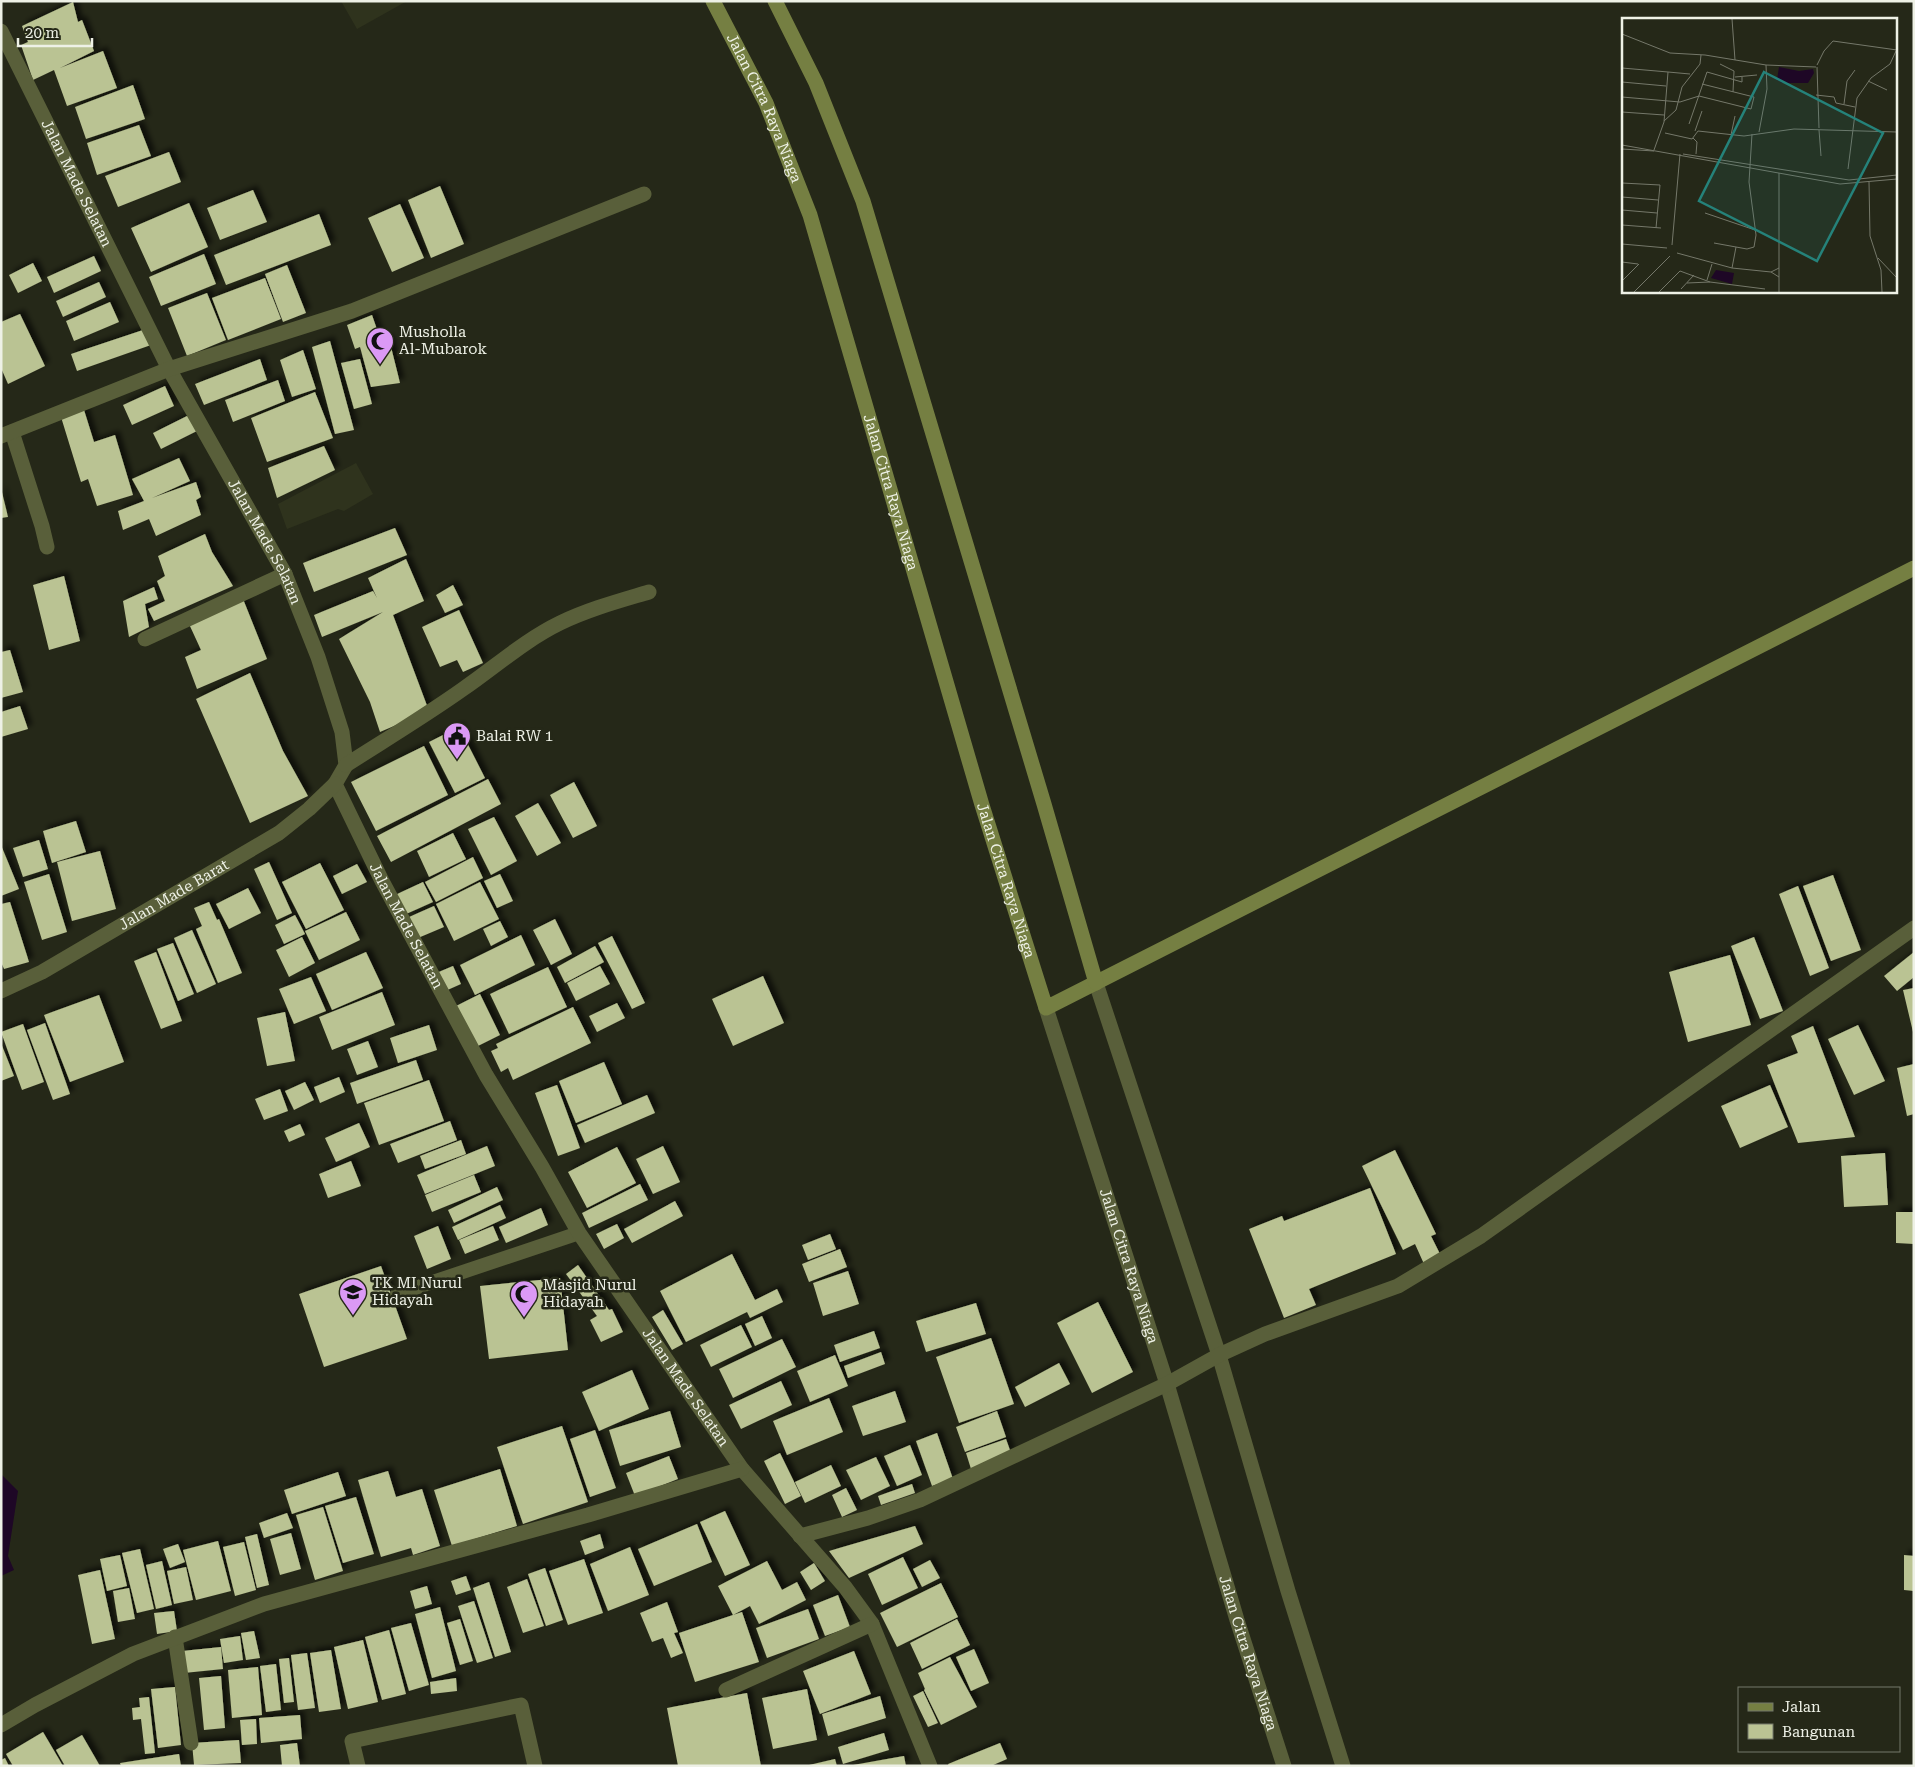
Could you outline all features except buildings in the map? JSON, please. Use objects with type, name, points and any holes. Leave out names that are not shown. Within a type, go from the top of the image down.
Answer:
[{"type":"street","name":"Jalan Citra Raya Niaga","points":[[713,1],[766,104],[810,215],[982,805],[1167,1384],[1237,1620],[1284,1766]]},
{"type":"street","points":[[775,1],[816,83],[863,201],[1096,983],[1219,1355],[1288,1591],[1343,1766]]},
{"type":"street","name":"Jalan Made Selatan","points":[[1,32],[169,369],[285,574],[318,657],[342,732],[346,765]]},
{"type":"street","points":[[47,547],[42,526],[7,434],[169,369],[352,311],[644,194]]},
{"type":"street","points":[[1046,1008],[1914,568]]},
{"type":"street","points":[[145,639],[285,574]]},
{"type":"street","points":[[335,784],[346,765],[465,688],[509,654],[559,623],[598,607],[650,592]]},
{"type":"street","name":"Jalan Made Selatan","points":[[335,784],[382,881],[486,1075],[579,1232],[742,1469],[845,1587],[872,1624],[930,1766]]},
{"type":"street","name":"Jalan Made Barat","points":[[1,991],[42,972],[279,833],[309,809],[335,784]]},
{"type":"street","points":[[800,1536],[868,1518],[920,1500],[1167,1384],[1219,1355],[1265,1334],[1398,1286],[1481,1236],[1914,928]]},
{"type":"street","points":[[1,1725],[35,1705],[133,1654],[264,1604],[588,1515],[742,1469]]},
{"type":"street","points":[[726,1690],[872,1624]]},
{"type":"street","points":[[175,1637],[191,1743]]},
{"type":"street","points":[[358,1766],[352,1741],[521,1705],[535,1766]]},
{"type":"lane","points":[[397,1294],[579,1232]]},
{"type":"shaded area","points":[[341,1],[407,1],[357,29]]},
{"type":"shaded area","points":[[356,463],[373,494],[344,511],[338,509],[287,529],[278,504]]},
{"type":"shaded area","points":[[1,1474],[18,1491],[8,1556],[14,1570],[1,1576]]},
{"type":"place","name":"Musholla Al-Mubarok","points":[[380,365]]},
{"type":"place","name":"Balai RW 1","points":[[457,760]]},
{"type":"place","name":"TK MI Nurul Hidayah","points":[[353,1316]]},
{"type":"place","name":"Masjid Nurul Hidayah","points":[[524,1318]]}]
